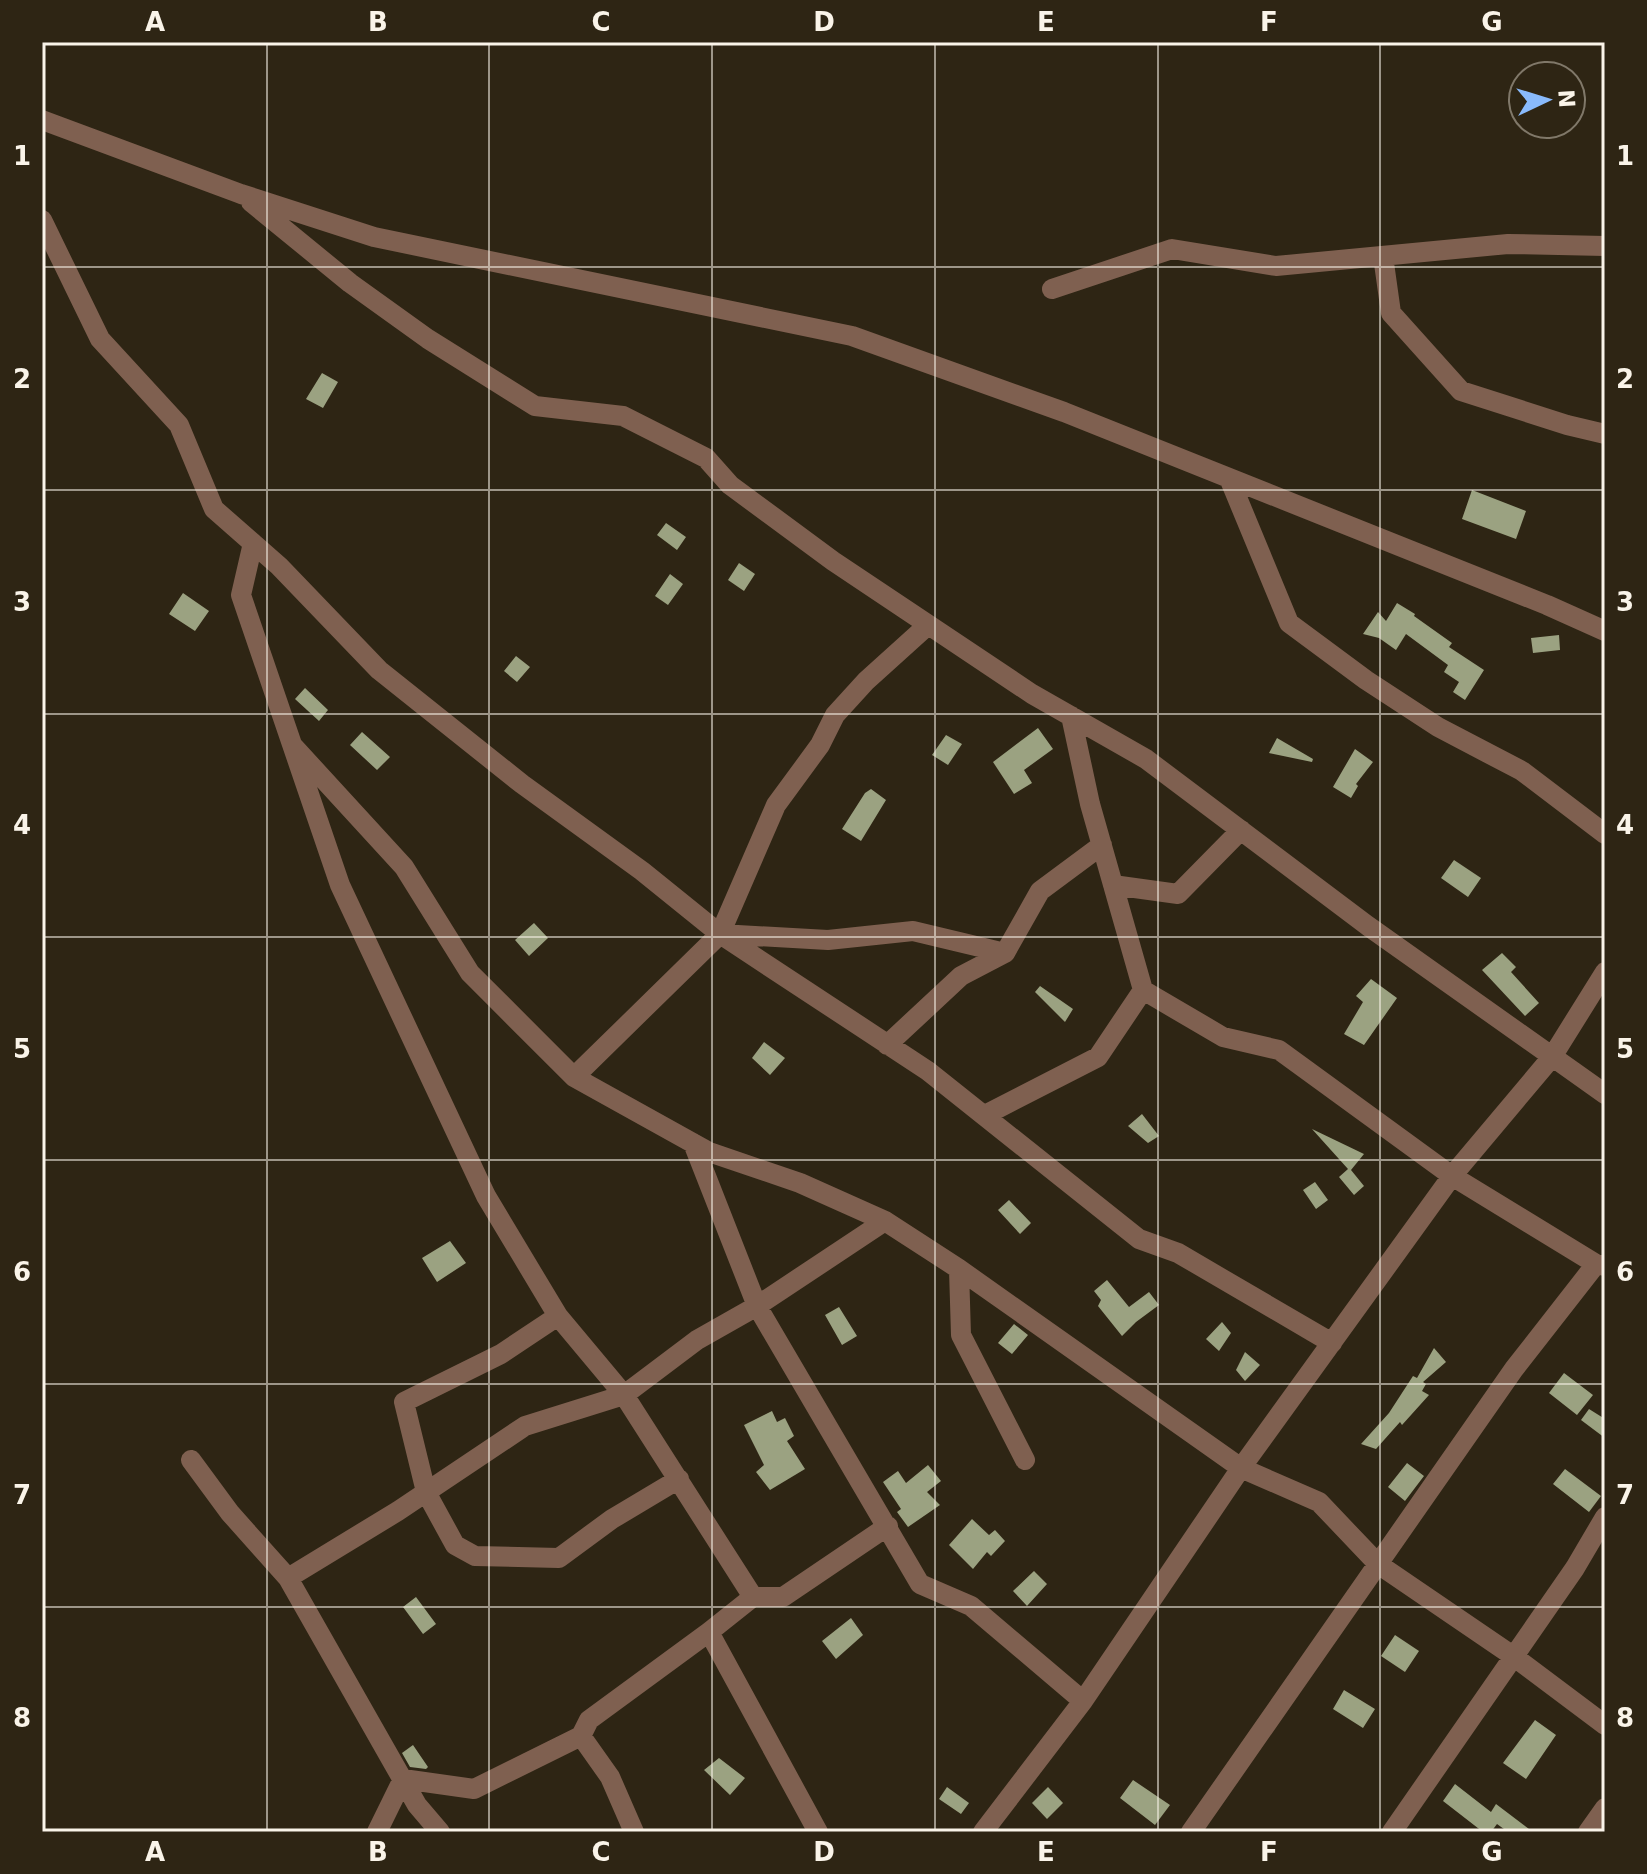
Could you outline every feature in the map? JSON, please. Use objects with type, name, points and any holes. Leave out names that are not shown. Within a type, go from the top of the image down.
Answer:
[{"type":"street","points":[[42,120],[241,194],[374,237],[852,336],[1064,412],[1605,631]]},
{"type":"street","points":[[241,194],[350,283],[428,339],[535,406],[623,416],[706,458],[730,485],[833,561],[1032,694],[1146,759],[1368,926],[1605,1094]]},
{"type":"street","points":[[42,220],[100,339],[179,425],[214,509],[279,566],[379,670],[522,784],[642,871],[720,934],[928,1071],[1139,1239],[1178,1253],[1332,1343]]},
{"type":"street","points":[[1052,289],[1172,249],[1276,266],[1508,244],[1605,246]]},
{"type":"street","points":[[1383,256],[1391,313],[1461,391],[1605,434]]},
{"type":"street","points":[[1229,478],[1289,623],[1366,680],[1438,727],[1522,771],[1605,834]]},
{"type":"street","points":[[253,543],[241,595],[340,885],[486,1196],[558,1316],[624,1395],[753,1597]]},
{"type":"street","points":[[574,1077],[720,934],[776,805],[820,745],[835,715],[866,681],[928,625]]},
{"type":"street","points":[[1071,716],[1090,804],[1143,990],[1223,1037],[1279,1050],[1452,1176],[1600,1265],[1514,1369],[1191,1832]]},
{"type":"street","points":[[294,747],[404,867],[470,973],[574,1077],[709,1152],[800,1183],[885,1221],[959,1269],[1241,1468],[1319,1502],[1378,1564],[1513,1656],[1605,1725]]},
{"type":"street","points":[[1113,885],[1178,894],[1241,830]]},
{"type":"street","points":[[887,1045],[961,976],[1005,953],[1040,891],[1102,845]]},
{"type":"street","points":[[720,934],[828,940],[913,931],[1005,953]]},
{"type":"street","points":[[983,1832],[1083,1701],[1241,1468],[1452,1176],[1552,1057],[1605,972]]},
{"type":"street","points":[[985,1115],[1098,1057],[1143,990]]},
{"type":"street","points":[[693,1143],[757,1306],[920,1584],[971,1606],[1083,1701]]},
{"type":"street","points":[[288,1578],[525,1426],[624,1395],[697,1340],[757,1306],[885,1221]]},
{"type":"street","points":[[959,1269],[961,1335],[1025,1460]]},
{"type":"street","points":[[558,1316],[501,1354],[404,1402],[426,1492],[455,1545],[475,1556],[559,1558],[612,1519],[679,1479]]},
{"type":"street","points":[[191,1460],[230,1513],[288,1578],[417,1805],[440,1832]]},
{"type":"street","points":[[1392,1832],[1575,1568],[1605,1517]]},
{"type":"street","points":[[403,1779],[474,1789],[581,1736],[589,1720],[753,1597],[783,1597],[888,1526]]},
{"type":"street","points":[[709,1632],[818,1832]]},
{"type":"street","points":[[581,1736],[610,1777],[634,1832]]},
{"type":"street","points":[[377,1832],[403,1779]]},
{"type":"street","points":[[1588,1832],[1605,1808]]},
{"type":"building","points":[[322,373],[338,382],[323,408],[306,399]]},
{"type":"building","points":[[1472,490],[1526,511],[1516,539],[1462,519]]},
{"type":"building","points":[[666,523],[686,537],[677,550],[657,535]]},
{"type":"building","points":[[739,563],[755,574],[744,591],[728,580]]},
{"type":"building","points":[[670,574],[683,584],[668,605],[655,596]]},
{"type":"building","points":[[183,593],[209,611],[195,631],[169,614]]},
{"type":"building","points":[[1397,603],[1452,643],[1449,647],[1484,670],[1465,700],[1453,692],[1459,682],[1444,672],[1448,665],[1406,634],[1396,650],[1379,638],[1363,634],[1378,612],[1386,621]]},
{"type":"building","points":[[1559,635],[1560,650],[1533,653],[1531,638]]},
{"type":"building","points":[[516,656],[530,667],[517,682],[504,671]]},
{"type":"building","points":[[305,688],[328,710],[319,721],[295,699]]},
{"type":"building","points":[[1038,728],[1053,749],[1024,770],[1032,783],[1014,794],[993,762]]},
{"type":"building","points":[[362,732],[390,757],[377,770],[350,745]]},
{"type":"building","points":[[946,735],[962,744],[948,765],[932,755]]},
{"type":"building","points":[[1277,738],[1313,759],[1312,762],[1269,753]]},
{"type":"building","points":[[1355,749],[1373,762],[1356,784],[1358,786],[1351,798],[1333,787]]},
{"type":"building","points":[[871,789],[886,800],[861,841],[842,829],[865,793]]},
{"type":"building","points":[[1454,860],[1481,878],[1468,897],[1441,878]]},
{"type":"building","points":[[534,923],[548,938],[529,956],[515,940]]},
{"type":"building","points":[[1502,953],[1516,967],[1511,972],[1539,1003],[1525,1016],[1482,970]]},
{"type":"building","points":[[1371,979],[1397,998],[1364,1045],[1344,1034],[1363,1002],[1356,996]]},
{"type":"building","points":[[1040,986],[1073,1009],[1065,1022],[1035,992]]},
{"type":"building","points":[[764,1042],[785,1058],[770,1075],[752,1058]]},
{"type":"building","points":[[1142,1114],[1159,1136],[1148,1143],[1128,1126]]},
{"type":"building","points":[[1312,1129],[1364,1154],[1351,1170],[1364,1186],[1354,1195],[1339,1177],[1348,1169]]},
{"type":"building","points":[[1315,1182],[1328,1200],[1316,1209],[1303,1190]]},
{"type":"building","points":[[1009,1200],[1031,1223],[1020,1234],[998,1210]]},
{"type":"building","points":[[450,1241],[466,1263],[437,1282],[422,1258]]},
{"type":"building","points":[[1107,1280],[1129,1307],[1149,1292],[1159,1305],[1122,1336],[1098,1306],[1101,1300],[1094,1291]]},
{"type":"building","points":[[839,1307],[857,1336],[842,1345],[825,1315]]},
{"type":"building","points":[[1222,1322],[1231,1333],[1219,1351],[1206,1339]]},
{"type":"building","points":[[1014,1324],[1028,1335],[1012,1354],[998,1343]]},
{"type":"building","points":[[1434,1348],[1446,1362],[1423,1382],[1426,1384],[1422,1391],[1429,1395],[1376,1449],[1361,1444],[1389,1413],[1413,1376],[1417,1378]]},
{"type":"building","points":[[1245,1352],[1260,1365],[1245,1381],[1236,1370]]},
{"type":"building","points":[[1564,1373],[1593,1395],[1577,1415],[1549,1393]]},
{"type":"building","points":[[1589,1409],[1605,1419],[1605,1438],[1581,1420]]},
{"type":"building","points":[[772,1411],[777,1422],[785,1418],[794,1436],[787,1441],[805,1469],[770,1490],[756,1472],[764,1465],[744,1425]]},
{"type":"building","points":[[1407,1463],[1424,1476],[1405,1501],[1388,1487]]},
{"type":"building","points":[[928,1465],[941,1481],[927,1492],[940,1505],[908,1527],[897,1512],[901,1509],[883,1482],[898,1471],[906,1483]]},
{"type":"building","points":[[1565,1469],[1601,1496],[1589,1512],[1553,1484]]},
{"type":"building","points":[[972,1519],[989,1535],[995,1530],[1005,1541],[991,1556],[987,1552],[973,1569],[949,1545]]},
{"type":"building","points":[[1034,1571],[1047,1584],[1027,1606],[1013,1591]]},
{"type":"building","points":[[416,1597],[436,1624],[423,1634],[403,1607]]},
{"type":"building","points":[[851,1618],[863,1635],[836,1659],[822,1641]]},
{"type":"building","points":[[1395,1635],[1419,1651],[1405,1672],[1381,1656]]},
{"type":"building","points":[[1344,1690],[1375,1709],[1363,1728],[1333,1709]]},
{"type":"building","points":[[1535,1720],[1556,1735],[1526,1779],[1503,1763]]},
{"type":"building","points":[[413,1745],[428,1767],[426,1769],[410,1767],[402,1753]]},
{"type":"building","points":[[719,1758],[745,1778],[730,1795],[704,1770]]},
{"type":"building","points":[[1133,1780],[1170,1805],[1155,1825],[1120,1798]]},
{"type":"building","points":[[1455,1784],[1491,1812],[1496,1804],[1533,1832],[1508,1832],[1497,1824],[1491,1832],[1483,1832],[1443,1801]]},
{"type":"building","points":[[947,1787],[969,1803],[961,1814],[939,1799]]},
{"type":"building","points":[[1048,1787],[1063,1803],[1047,1819],[1032,1803]]}]
